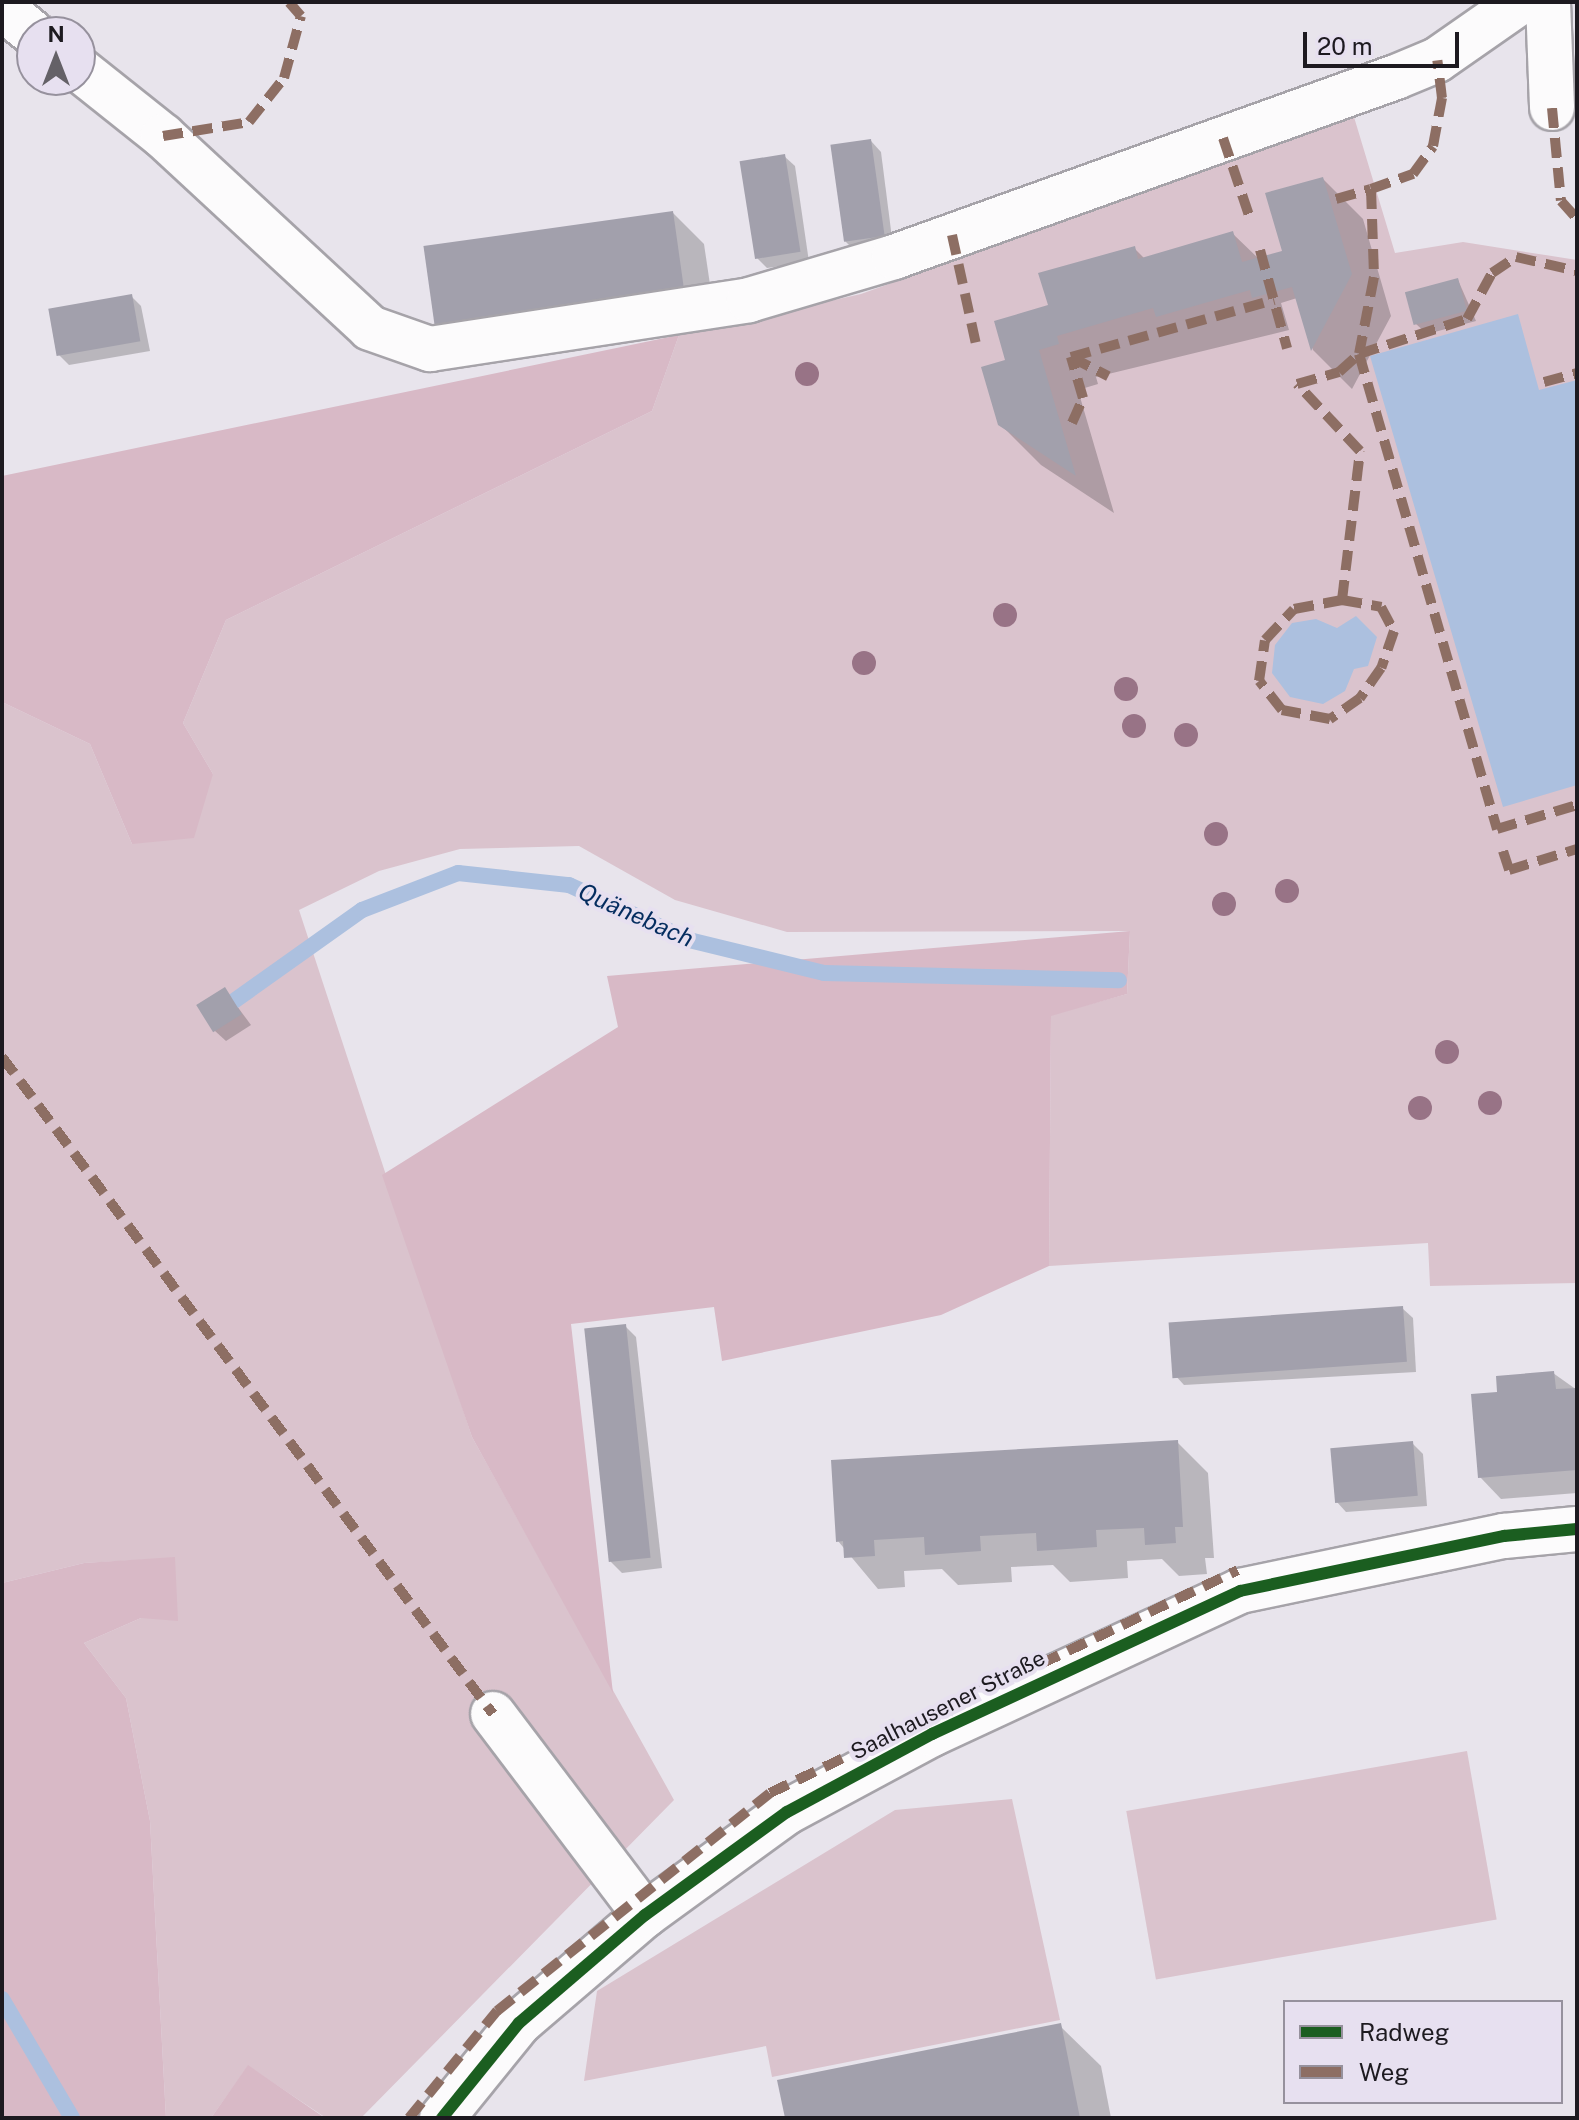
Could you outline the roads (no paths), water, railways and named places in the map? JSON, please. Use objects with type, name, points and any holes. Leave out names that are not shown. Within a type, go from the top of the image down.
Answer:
[{"type":"street","points":[[96,83],[163,136],[370,328],[430,349],[749,300],[894,257],[1396,77],[1437,60],[1520,2]]},
{"type":"street","points":[[1548,2],[1552,108]]},
{"type":"street","name":"Saalhausener Straße","points":[[442,2118],[519,2023],[645,1915],[800,1805],[1067,1667],[1210,1604],[1289,1577],[1577,1529]]},
{"type":"street","points":[[493,1714],[645,1915]]},
{"type":"water","points":[[1518,314],[1539,390],[1577,380],[1577,785],[1503,807],[1370,356]]},
{"type":"water","points":[[1356,616],[1377,637],[1368,666],[1354,669],[1345,691],[1323,704],[1290,697],[1272,673],[1275,645],[1292,623],[1316,619],[1337,628]]},
{"type":"waterway","name":"Quänebach","points":[[234,1001],[362,910],[458,873],[569,885],[689,940],[824,973],[1119,980]]},
{"type":"waterway","points":[[2,1999],[72,2118]]}]
